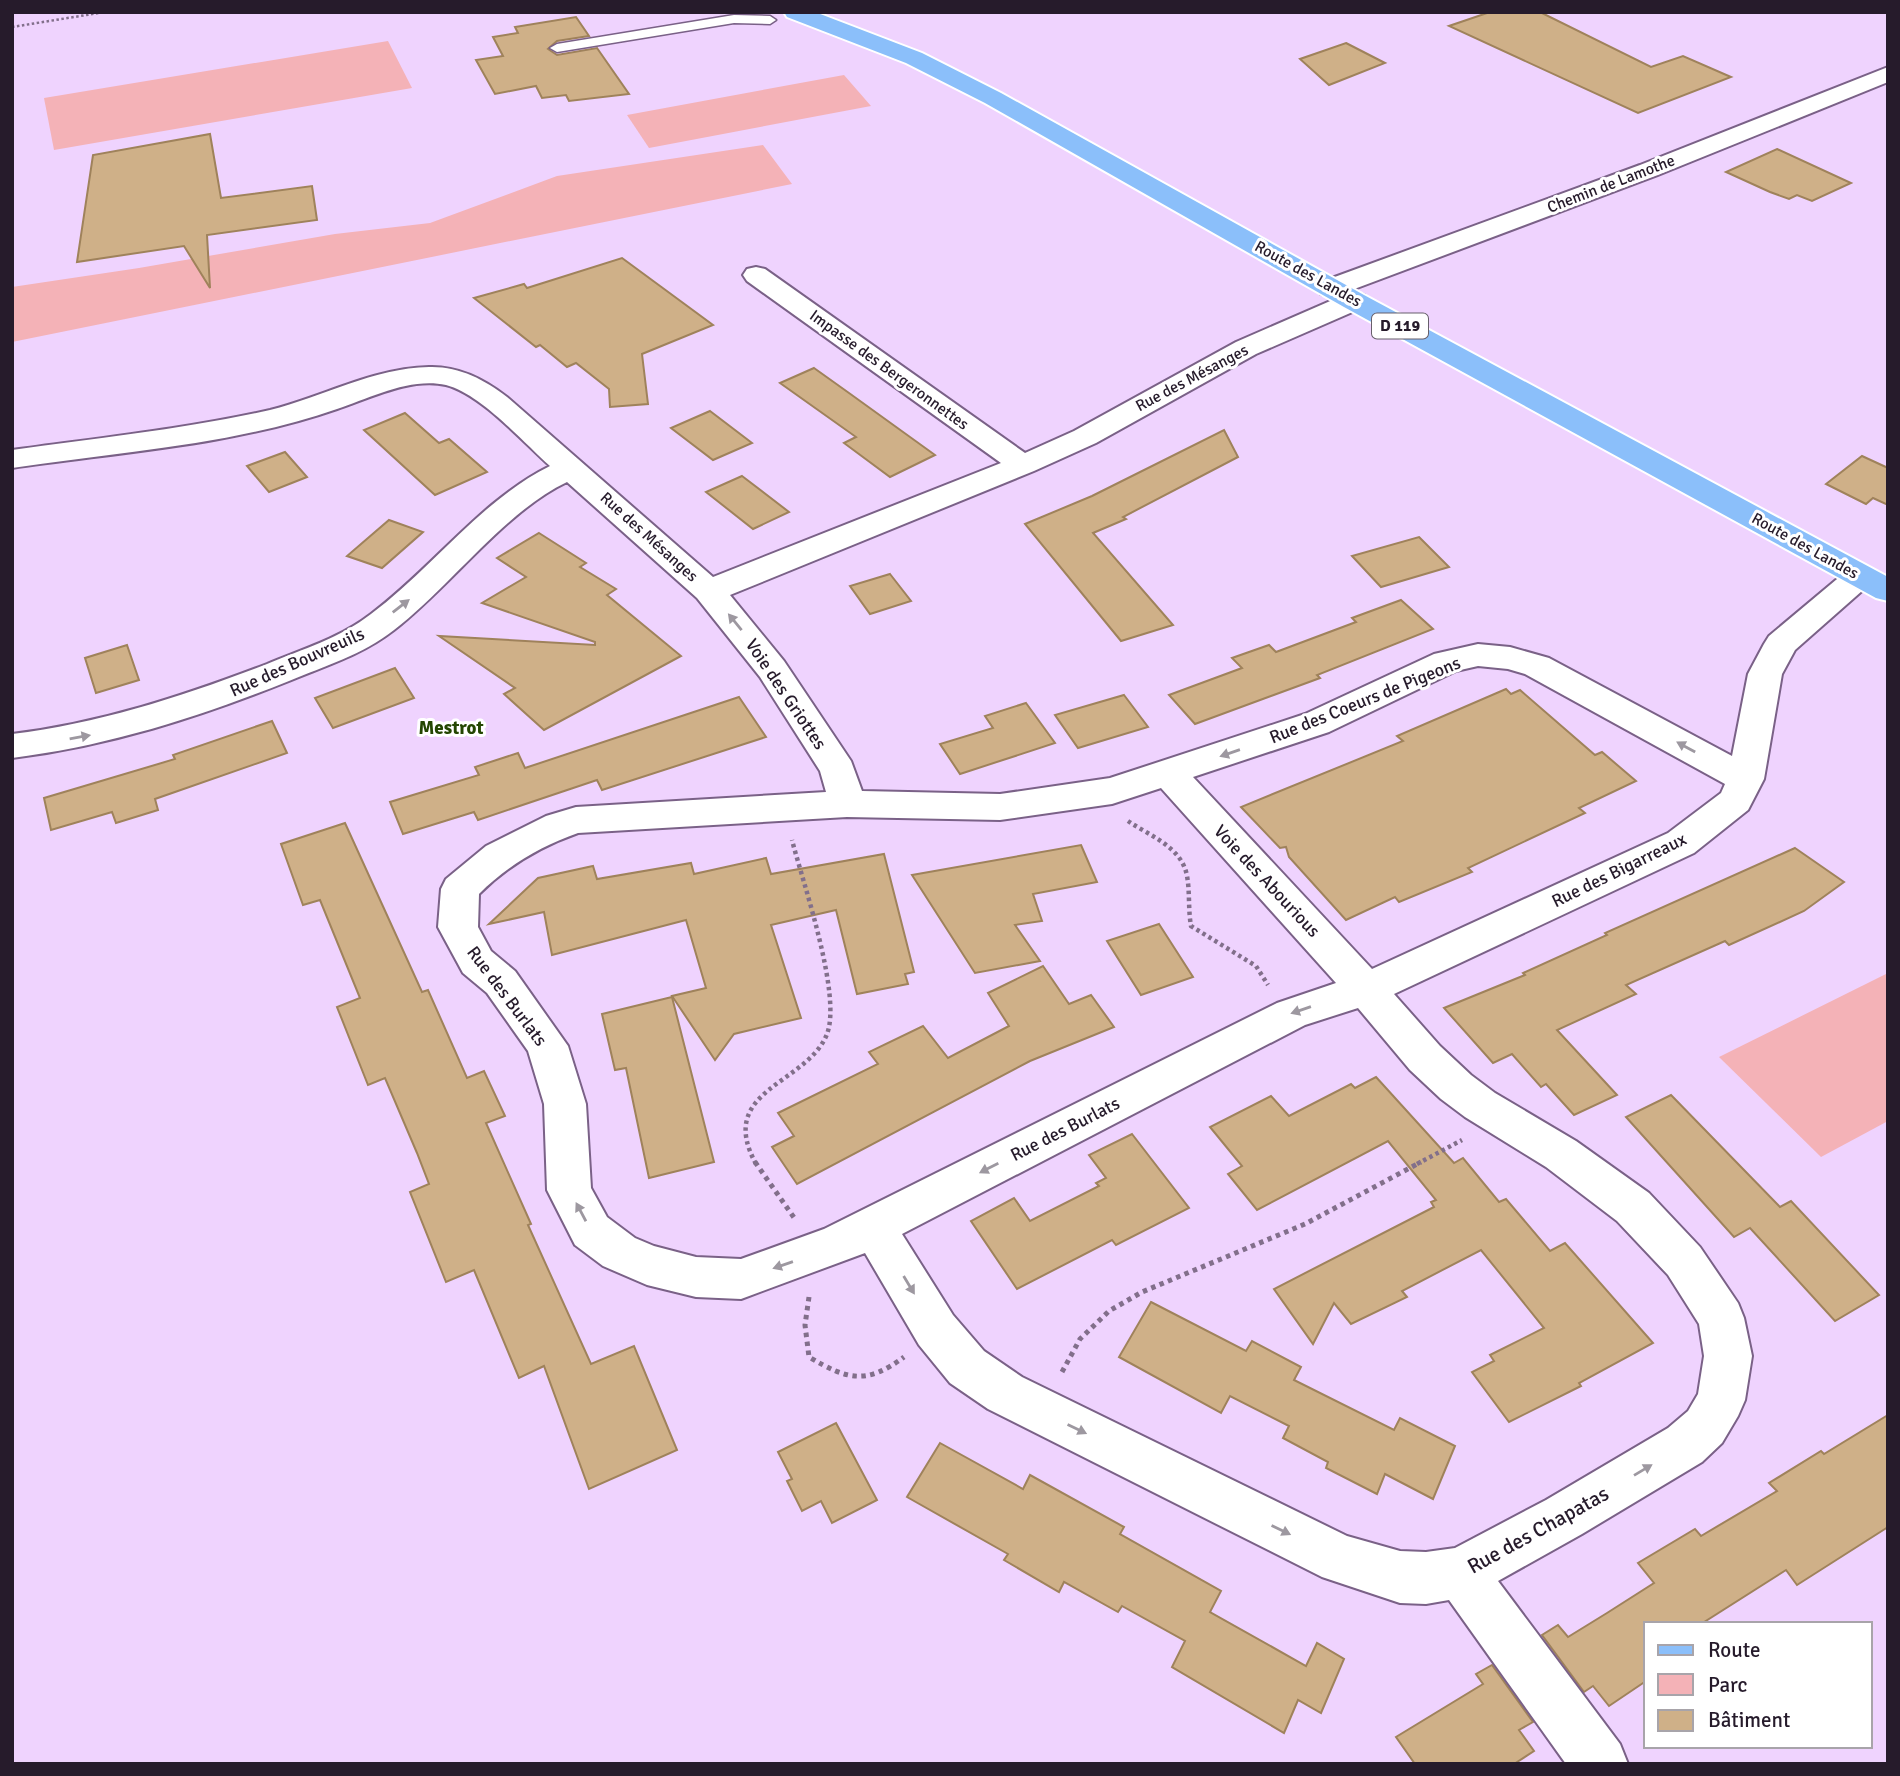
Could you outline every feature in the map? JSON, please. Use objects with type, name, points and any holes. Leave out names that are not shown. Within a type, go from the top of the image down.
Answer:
[{"type":"main road","name":"Route des Landes","points":[[795,12],[914,58],[993,97],[1343,294],[1874,584]]},
{"type":"street","name":"Chemin de Lamothe","points":[[1343,294],[1888,74]]},
{"type":"street","name":"Impasse des Bergeronnettes","points":[[756,275],[1023,465]]},
{"type":"street","name":"Rue des Mésanges","points":[[12,459],[296,412],[414,376],[431,375],[464,380],[479,388],[709,591],[1023,465],[1085,436],[1343,294]]},
{"type":"street","name":"Rue des Bouvreuils","points":[[12,746],[89,736],[155,718],[202,703],[361,637],[418,593],[519,496],[544,479],[571,468]]},
{"type":"street","name":"Rue des Bigarreaux","points":[[1366,989],[1681,843],[1735,801],[1746,779],[1765,674],[1781,644],[1874,584]]},
{"type":"street","name":"Voie des Griottes","points":[[709,591],[772,669],[838,770],[847,804]]},
{"type":"street","name":"Rue des Coeurs de Pigeons","points":[[1169,774],[1317,723],[1446,662],[1478,655],[1510,658],[1537,666],[1746,779]]},
{"type":"street","name":"Rue des Burlats","points":[[1169,774],[1112,791],[1000,807],[847,804],[576,820],[542,831],[510,847],[478,870],[460,890],[458,927],[477,962],[501,982],[547,1046],[565,1104],[569,1190],[591,1231],[619,1252],[646,1265],[696,1278],[741,1279],[839,1244],[1291,1014],[1366,989]]},
{"type":"street","name":"Voie des Abourious","points":[[1169,774],[1366,989]]},
{"type":"street","name":"Rue des Chapatas","points":[[873,1227],[936,1330],[967,1367],[1005,1393],[1340,1559],[1400,1577],[1426,1578],[1461,1573],[1564,1517],[1685,1445],[1705,1427],[1721,1400],[1728,1356],[1721,1318],[1704,1291],[1684,1261],[1633,1207],[1561,1154],[1456,1087],[1425,1058],[1366,989]]},
{"type":"street","points":[[1461,1573],[1600,1764]]},
{"type":"lane","points":[[557,48],[734,19],[770,20]]},
{"type":"path","points":[[12,27],[105,12]]},
{"type":"path","points":[[1112,791],[1120,816],[1180,856],[1186,874],[1187,908],[1191,926],[1256,967],[1272,989],[1280,954],[1290,943],[1311,929]]},
{"type":"path","points":[[790,829],[829,992],[829,1027],[810,1058],[761,1095],[752,1108],[747,1125],[749,1156],[800,1227],[779,1237],[809,1294],[805,1325],[809,1357],[839,1376],[870,1378],[898,1362],[936,1330]]},
{"type":"path","points":[[1048,1370],[1060,1376],[1080,1339],[1110,1311],[1142,1292],[1305,1224],[1473,1134]]},
{"type":"green space","points":[[388,41],[412,88],[54,150],[44,98]]},
{"type":"green space","points":[[844,75],[871,106],[649,148],[627,115]]},
{"type":"green space","points":[[763,145],[792,184],[12,342],[12,287],[335,234],[430,223],[557,176]]},
{"type":"green space","points":[[1888,973],[1888,1121],[1821,1157],[1719,1057]]},
{"type":"building","points":[[1490,12],[1540,12],[1651,67],[1683,56],[1731,77],[1638,113],[1449,26]]},
{"type":"building","points":[[576,17],[589,36],[557,41],[548,49],[557,55],[597,48],[629,94],[569,101],[566,95],[542,98],[536,86],[495,94],[476,60],[503,56],[493,37],[518,33],[515,27]]},
{"type":"building","points":[[1346,43],[1385,63],[1329,85],[1300,59]]},
{"type":"building","points":[[210,134],[221,198],[312,186],[317,220],[207,235],[210,288],[184,246],[77,262],[93,155]]},
{"type":"building","points":[[1777,149],[1851,183],[1812,201],[1797,195],[1789,199],[1726,172]]},
{"type":"building","points":[[622,258],[713,325],[642,354],[648,404],[610,407],[609,389],[576,363],[567,367],[540,345],[536,347],[474,298],[524,284],[527,288]]},
{"type":"building","points":[[814,368],[935,455],[890,477],[844,443],[856,437],[780,383]]},
{"type":"building","points":[[710,411],[752,443],[713,460],[671,428]]},
{"type":"building","points":[[405,413],[439,443],[449,439],[487,472],[435,495],[364,430]]},
{"type":"building","points":[[1224,430],[1238,457],[1123,517],[1126,519],[1093,533],[1173,625],[1121,641],[1025,524],[1092,496]]},
{"type":"building","points":[[285,452],[307,477],[269,492],[247,466]]},
{"type":"building","points":[[1862,456],[1888,468],[1888,505],[1873,498],[1866,504],[1826,484]]},
{"type":"building","points":[[742,476],[789,512],[753,529],[706,492]]},
{"type":"building","points":[[389,520],[423,532],[382,568],[347,556]]},
{"type":"building","points":[[539,533],[586,563],[580,567],[616,589],[607,595],[681,656],[544,730],[504,694],[515,688],[439,636],[595,645],[595,642],[482,603],[526,577],[497,558]]},
{"type":"building","points":[[1419,537],[1449,567],[1381,587],[1352,556]]},
{"type":"building","points":[[890,574],[911,601],[870,614],[850,586]]},
{"type":"building","points":[[1401,600],[1433,629],[1317,675],[1320,678],[1195,724],[1169,695],[1242,668],[1232,658],[1269,645],[1276,652],[1356,622],[1352,618]]},
{"type":"building","points":[[127,645],[139,680],[96,693],[85,658]]},
{"type":"building","points":[[395,668],[414,698],[333,728],[315,698]]},
{"type":"building","points":[[1506,689],[1511,694],[1520,690],[1595,755],[1602,752],[1636,781],[1579,808],[1585,813],[1468,868],[1472,872],[1399,902],[1395,897],[1346,920],[1289,857],[1286,847],[1280,848],[1241,807],[1403,741],[1397,736]]},
{"type":"building","points":[[1124,695],[1148,727],[1078,748],[1055,715]]},
{"type":"building","points":[[739,697],[766,737],[602,790],[597,780],[478,820],[474,812],[403,834],[390,802],[479,775],[475,767],[518,753],[525,768]]},
{"type":"building","points":[[1026,703],[1055,743],[960,774],[940,744],[993,728],[985,716]]},
{"type":"building","points":[[272,721],[287,753],[155,799],[158,810],[116,823],[112,812],[51,830],[44,798],[175,759],[173,755]]},
{"type":"building","points":[[345,823],[422,992],[428,990],[467,1078],[484,1071],[505,1116],[486,1123],[531,1224],[528,1225],[591,1364],[634,1346],[677,1450],[589,1489],[544,1366],[519,1378],[474,1270],[446,1282],[410,1192],[429,1184],[417,1153],[385,1078],[368,1085],[337,1007],[360,998],[320,900],[303,905],[281,844]]},
{"type":"building","points":[[1081,845],[1097,882],[1033,894],[1042,921],[1015,925],[1040,961],[975,973],[912,875]]},
{"type":"building","points":[[1795,848],[1844,882],[1804,911],[1729,945],[1725,941],[1626,985],[1636,994],[1557,1030],[1617,1095],[1574,1115],[1546,1084],[1541,1087],[1512,1054],[1493,1063],[1444,1008],[1525,975],[1523,973],[1607,935],[1605,933]]},
{"type":"building","points":[[884,854],[914,972],[905,974],[908,984],[857,994],[836,910],[771,925],[801,1018],[734,1034],[715,1060],[672,996],[706,988],[686,920],[552,955],[544,912],[489,924],[538,878],[593,866],[597,879],[691,863],[694,874],[766,858],[771,874]]},
{"type":"building","points":[[1159,924],[1193,977],[1141,995],[1107,941]]},
{"type":"building","points":[[1043,966],[1069,1004],[1091,995],[1114,1027],[1030,1061],[797,1184],[772,1147],[794,1136],[778,1113],[878,1064],[869,1052],[923,1026],[948,1058],[1009,1026],[988,993]]},
{"type":"building","points":[[672,997],[714,1162],[649,1178],[626,1068],[615,1070],[602,1014]]},
{"type":"building","points":[[1376,1077],[1454,1163],[1463,1158],[1499,1202],[1506,1199],[1550,1251],[1565,1243],[1653,1343],[1579,1383],[1581,1386],[1509,1422],[1472,1372],[1494,1361],[1490,1355],[1544,1328],[1481,1250],[1402,1291],[1407,1297],[1351,1324],[1334,1303],[1313,1344],[1274,1289],[1434,1207],[1431,1202],[1436,1200],[1388,1141],[1257,1210],[1228,1174],[1242,1166],[1210,1127],[1271,1096],[1289,1116],[1351,1084],[1355,1088]]},
{"type":"building","points":[[1671,1095],[1780,1207],[1791,1201],[1879,1295],[1835,1321],[1750,1228],[1734,1237],[1626,1117]]},
{"type":"building","points":[[1132,1134],[1189,1208],[1116,1245],[1112,1240],[1017,1289],[971,1221],[1014,1198],[1030,1221],[1099,1186],[1096,1183],[1106,1178],[1089,1155]]},
{"type":"building","points":[[1151,1302],[1246,1351],[1252,1341],[1301,1367],[1294,1380],[1394,1430],[1400,1418],[1455,1446],[1433,1499],[1385,1474],[1377,1494],[1326,1468],[1328,1462],[1283,1438],[1289,1426],[1230,1396],[1221,1413],[1119,1357]]},
{"type":"building","points":[[1888,1415],[1888,1527],[1797,1585],[1786,1570],[1704,1622],[1644,1622],[1644,1682],[1609,1706],[1593,1686],[1584,1692],[1542,1635],[1558,1625],[1568,1637],[1654,1583],[1638,1563],[1695,1529],[1701,1536],[1777,1491],[1769,1483],[1821,1451],[1824,1454]]},
{"type":"building","points":[[836,1423],[877,1500],[832,1523],[821,1501],[802,1511],[787,1481],[792,1479],[778,1452]]},
{"type":"building","points":[[940,1443],[1023,1489],[1030,1475],[1124,1527],[1120,1534],[1221,1591],[1210,1612],[1306,1666],[1317,1643],[1344,1659],[1321,1713],[1298,1700],[1284,1733],[1172,1667],[1185,1641],[1122,1606],[1118,1612],[1064,1582],[1059,1592],[1004,1560],[1008,1554],[907,1497]]},
{"type":"building","points":[[1492,1665],[1533,1722],[1519,1730],[1534,1751],[1514,1764],[1415,1764],[1396,1737],[1483,1684],[1476,1674]]},
{"type":"district","name":"Mestrot","points":[[451,728]]}]
